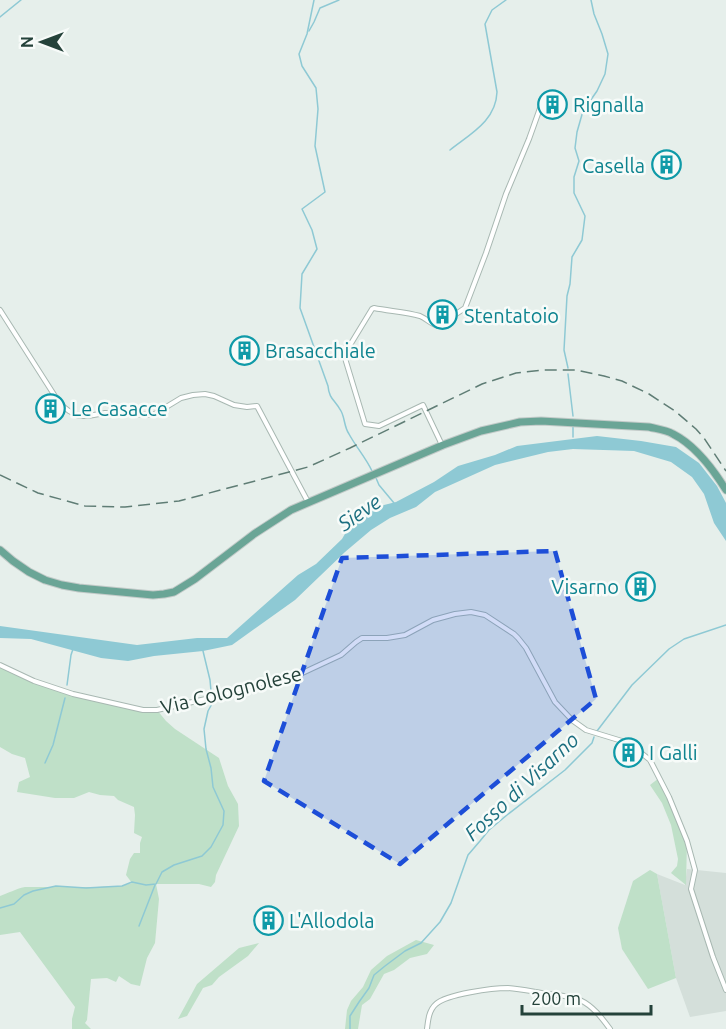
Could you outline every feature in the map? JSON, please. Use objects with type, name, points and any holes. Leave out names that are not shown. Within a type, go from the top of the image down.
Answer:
[{"type":"main road","points":[[0,550],[29,572],[62,585],[153,595],[174,592],[277,518],[308,502],[442,445],[481,431],[520,422],[567,422],[662,429],[688,444],[717,476],[726,490]]},
{"type":"street","points":[[442,445],[423,405],[379,426],[366,424],[344,355],[372,309],[417,315],[438,326],[465,309],[544,97]]},
{"type":"street","points":[[0,310],[60,404],[78,416],[105,413],[153,415],[180,398],[193,395],[214,396],[234,405],[257,406],[308,502]]},
{"type":"street","name":"Via Colognolese","points":[[0,665],[34,681],[74,694],[143,710],[157,710],[298,675],[342,655],[362,638],[405,635],[433,620],[455,614],[471,612],[485,615],[514,633],[526,648],[555,702],[572,720],[586,730],[622,741],[650,760],[669,797],[687,841],[695,870],[691,889],[726,990]]},
{"type":"street","points":[[427,1029],[431,1011],[440,1001],[449,997],[506,988],[579,999],[599,1015],[610,1029]]},
{"type":"highlighted area","points":[[555,551],[596,699],[400,864],[264,781],[342,558]]},
{"type":"shaded area","points":[[687,869],[726,873],[726,1011],[690,1017],[676,978],[657,874],[685,885]]},
{"type":"green space","points":[[0,665],[34,681],[73,694],[143,710],[157,710],[175,729],[219,758],[228,786],[238,804],[239,826],[211,887],[199,884],[156,884],[159,899],[155,943],[147,958],[140,986],[131,984],[119,976],[116,982],[107,978],[91,979],[85,1023],[91,1029],[72,1029],[75,1007],[20,932],[0,935],[0,896],[25,887],[96,887],[122,886],[132,883],[126,875],[130,859],[134,853],[140,853],[142,837],[134,833],[134,807],[114,796],[89,792],[74,798],[55,798],[17,792],[19,782],[30,777],[25,758],[0,747]]},
{"type":"green space","points":[[659,778],[687,841],[686,885],[671,873],[677,866],[678,859],[671,825],[662,803],[650,785]]},
{"type":"green space","points":[[650,870],[657,874],[676,978],[648,989],[622,949],[618,928],[633,881]]},
{"type":"green space","points":[[416,940],[434,945],[427,954],[410,958],[394,970],[384,974],[370,999],[362,1005],[358,1029],[345,1029],[347,1010],[351,1001],[363,987],[371,970],[387,956]]},
{"type":"green space","points":[[259,943],[248,956],[219,977],[212,985],[203,988],[187,1016],[178,1019],[197,984],[239,948]]},
{"type":"water","name":"Sieve","points":[[597,436],[676,447],[699,463],[717,486],[726,503],[726,541],[714,523],[704,494],[692,477],[671,462],[634,451],[573,449],[548,452],[495,465],[435,492],[416,507],[390,518],[371,530],[345,552],[295,600],[232,645],[128,661],[101,658],[31,639],[0,638],[0,626],[137,645],[197,638],[227,638],[298,575],[316,564],[342,539],[353,520],[372,508],[396,502],[458,466],[517,446]]},
{"type":"waterway","points":[[0,17],[21,0]]},
{"type":"waterway","points":[[314,0],[307,34],[299,54],[302,66],[316,88],[318,109],[315,146],[325,192],[302,209],[312,230],[317,249],[302,274],[300,308],[330,394],[339,407],[347,431],[372,471]]},
{"type":"waterway","points":[[309,31],[320,8],[339,0]]},
{"type":"waterway","points":[[450,150],[481,126],[496,102],[497,92],[485,24],[492,10],[506,0]]},
{"type":"waterway","points":[[568,368],[564,350],[567,296],[572,257],[582,240],[585,216],[574,193],[574,177],[579,161],[575,148],[577,132],[583,111],[597,91],[605,74],[608,54],[591,0]]},
{"type":"waterway","points":[[568,374],[573,416]]},
{"type":"waterway","points":[[573,426],[573,437]]},
{"type":"waterway","points":[[376,478],[394,503]]},
{"type":"waterway","name":"Fosso di Visarno","points":[[597,731],[632,685],[669,649],[684,639],[726,625]]},
{"type":"waterway","points":[[67,685],[73,649]]},
{"type":"waterway","points":[[203,651],[211,691]]},
{"type":"waterway","points":[[45,763],[53,745],[65,698]]},
{"type":"waterway","points":[[0,908],[14,904],[33,891],[56,886],[86,888],[122,886],[132,882],[146,885],[156,884],[162,872],[174,865],[202,856],[211,847],[223,825],[224,811],[213,787],[204,729],[208,711],[213,702]]},
{"type":"waterway","name":"Fosso di Visarno","points":[[350,1029],[350,1016],[369,988],[374,975],[405,951],[421,943],[440,922],[451,903],[468,855],[489,830],[565,770],[592,743],[594,737]]},
{"type":"waterway","points":[[139,926],[155,885]]},
{"type":"railway","points":[[0,475],[38,493],[85,506],[125,507],[179,501],[308,467],[482,384],[516,373],[544,370],[576,370],[604,376],[622,381],[649,394],[675,411],[696,429],[726,471]]},
{"type":"place","name":"Rignalla","points":[[552,104]]},
{"type":"place","name":"Casella","points":[[666,165]]},
{"type":"place","name":"Stentatoio","points":[[443,315]]},
{"type":"place","name":"Brasacchiale","points":[[244,350]]},
{"type":"place","name":"Le Casacce","points":[[50,408]]},
{"type":"place","name":"Visarno","points":[[640,586]]},
{"type":"place","name":"I Galli","points":[[628,752]]},
{"type":"place","name":"L'Allodola","points":[[268,920]]}]
